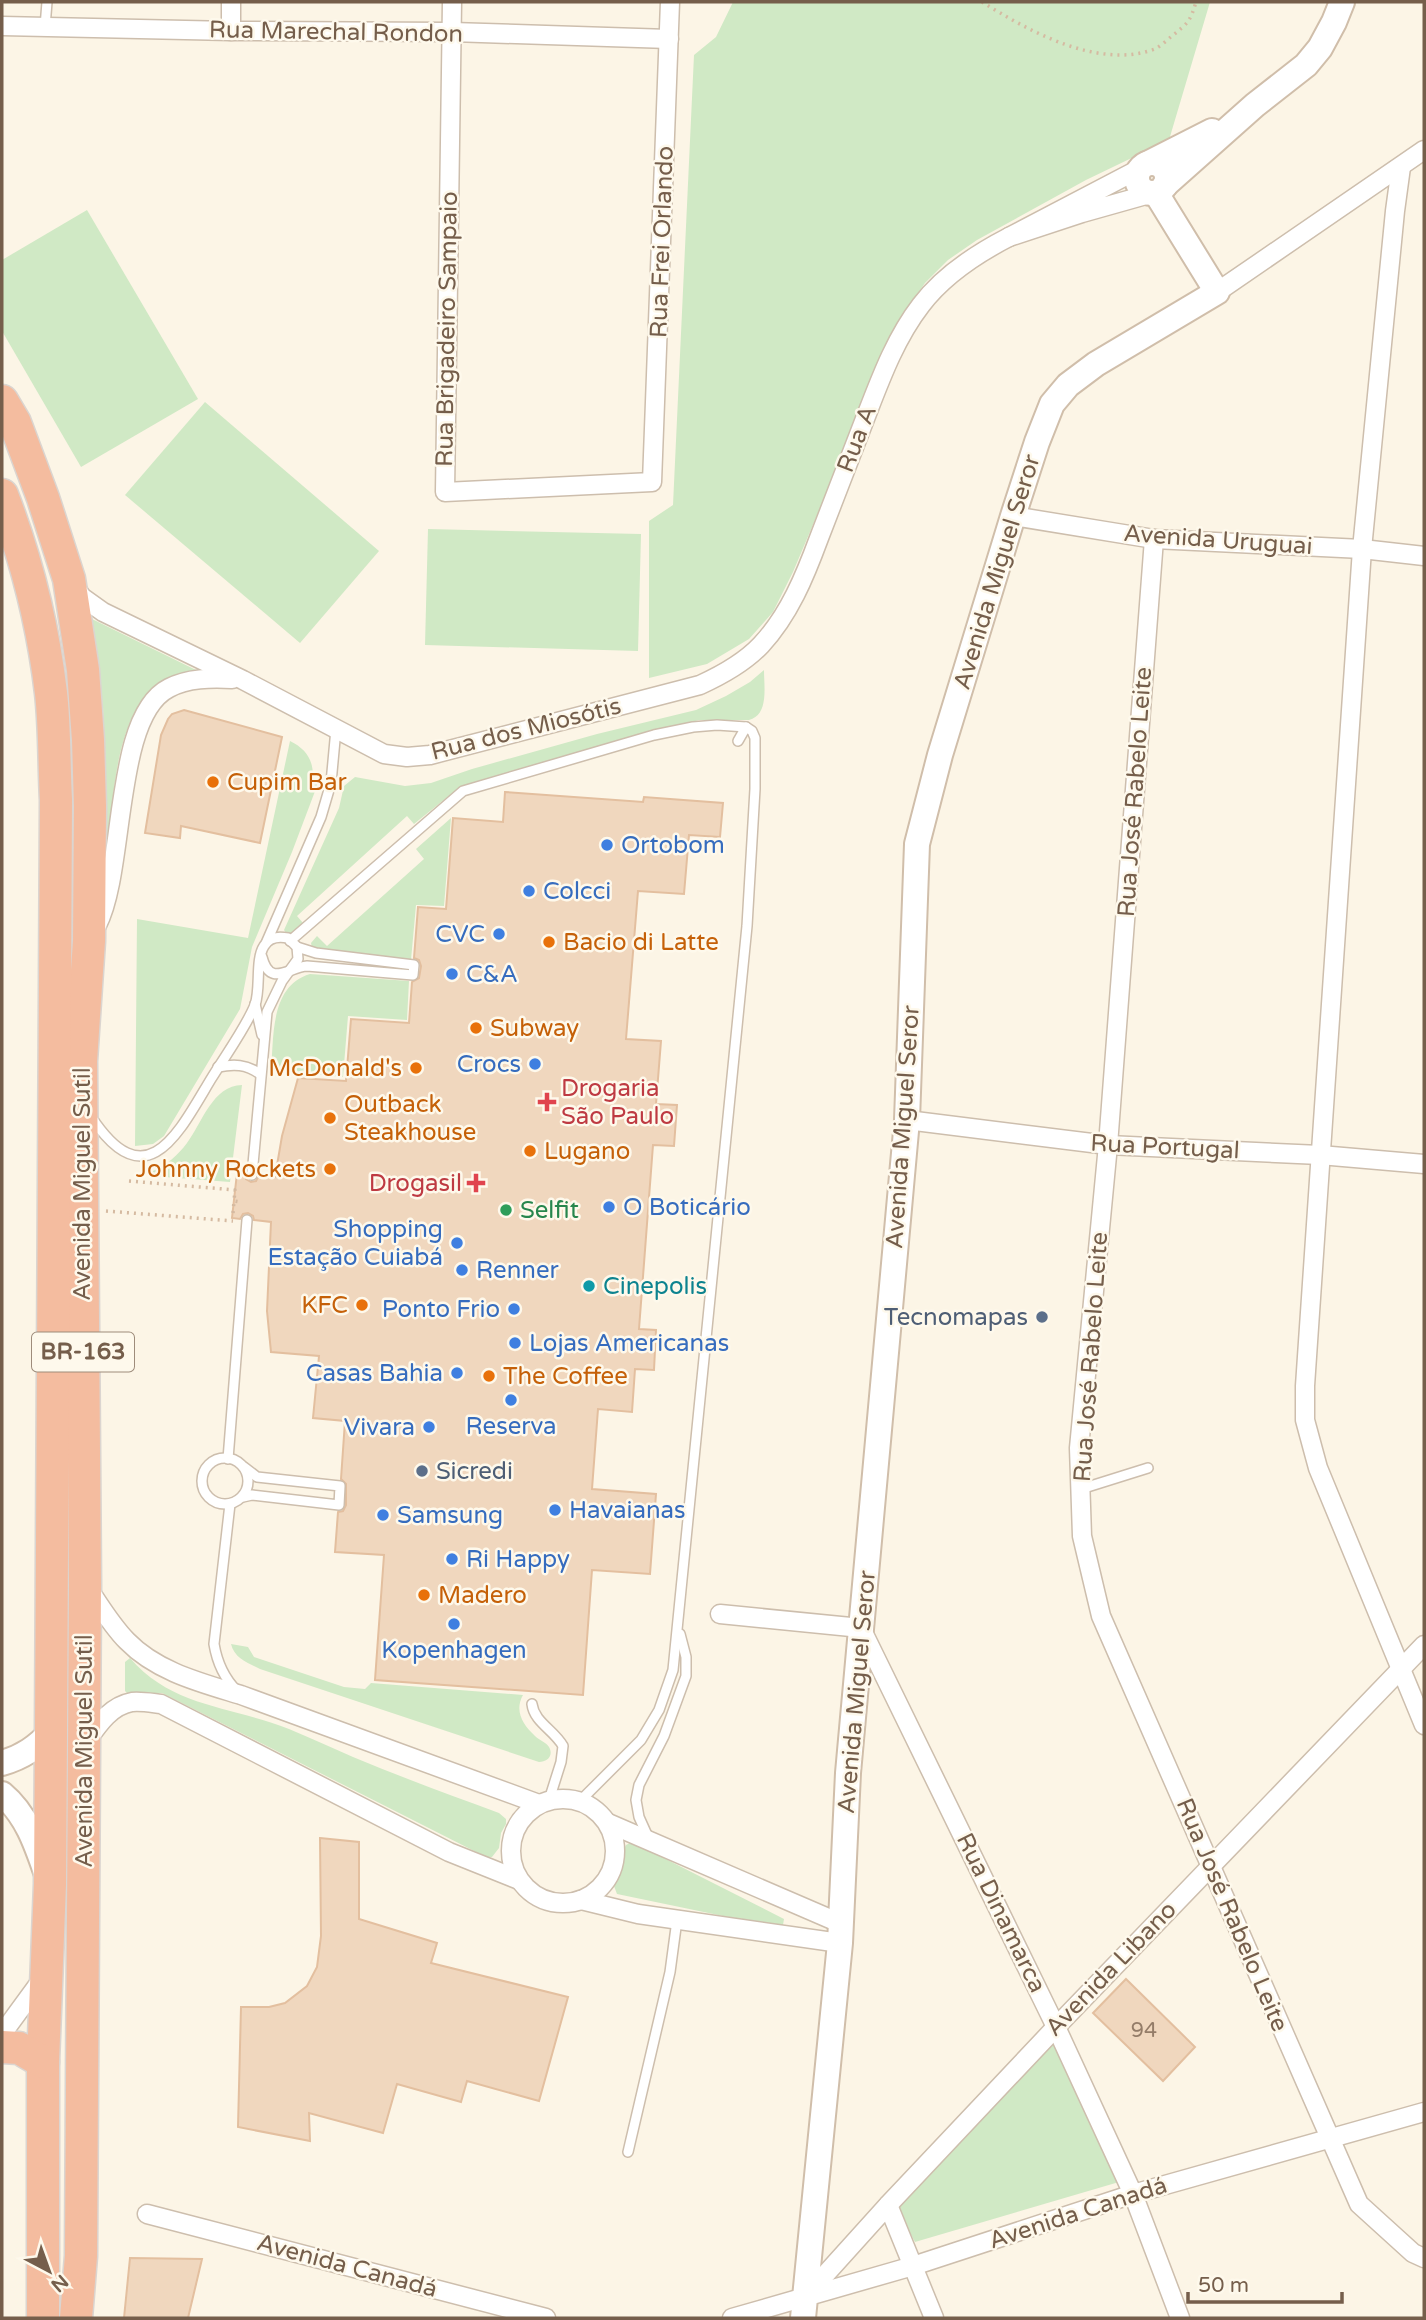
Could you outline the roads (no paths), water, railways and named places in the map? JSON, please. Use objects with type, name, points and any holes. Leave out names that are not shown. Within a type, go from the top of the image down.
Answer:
[{"type":"highway","name":"Avenida Miguel Sutil","points":[[2,401],[15,423],[69,579],[83,670],[88,740],[89,941],[81,1060],[85,1585],[81,2256],[76,2318]]},
{"type":"highway","name":"Avenida Miguel Sutil","points":[[2,495],[33,593],[51,693],[55,787],[50,1884],[43,2062],[43,2318]]},
{"type":"highway","points":[[2,2047],[19,2048],[43,2062]]},
{"type":"street","points":[[231,31],[232,2]]},
{"type":"street","name":"Rua Brigadeiro Sampaio","points":[[452,2],[445,492],[652,482]]},
{"type":"street","name":"Rua Frei Orlando","points":[[652,482],[670,2]]},
{"type":"street","name":"Rua A","points":[[1009,237],[1158,190],[1255,105],[1307,65],[1320,48],[1342,2]]},
{"type":"street","name":"Rua Marechal Rondon","points":[[2,26],[452,32],[669,39]]},
{"type":"street","name":"Rua A","points":[[736,666],[762,644],[784,616],[796,593],[880,379],[908,325],[935,288],[977,256],[1009,237],[1219,127],[1255,105]]},
{"type":"street","name":"Avenida Miguel Seror","points":[[804,2308],[841,1933],[848,1773],[907,1120],[917,844],[940,755],[1013,516],[1052,404],[1068,385],[1096,364],[1217,292],[1424,150]]},
{"type":"street","points":[[1145,165],[1138,172],[1137,182],[1143,191],[1158,190],[1217,292]]},
{"type":"street","points":[[1401,167],[1362,549],[1320,1155],[1305,1420],[1318,1468],[1424,1725]]},
{"type":"street","name":"Avenida Uruguai","points":[[1013,516],[1154,539],[1362,549],[1424,556]]},
{"type":"street","name":"Rua José Rabelo Leite","points":[[1154,539],[1108,1145],[1079,1448],[1082,1535],[1101,1616],[1359,2204],[1413,2253],[1424,2258]]},
{"type":"street","name":"Rua dos Miosótis","points":[[69,579],[82,597],[103,612],[243,680],[384,754],[407,757],[430,755],[700,685],[736,666]]},
{"type":"street","name":"Rua dos Miosótis","points":[[89,941],[101,918],[109,891],[132,747],[142,719],[153,700],[167,688],[190,680],[243,680]]},
{"type":"street","name":"Rua Portugal","points":[[907,1120],[1108,1145],[1320,1155],[1424,1164]]},
{"type":"street","points":[[85,1585],[129,1643],[160,1665],[192,1680],[544,1802],[565,1799],[580,1801],[591,1806],[608,1823],[841,1933]]},
{"type":"street","points":[[720,1614],[861,1628]]},
{"type":"street","name":"Rua Dinamarca","points":[[861,1628],[1056,2027],[1133,2194],[1180,2318]]},
{"type":"street","name":"Avenida Libano","points":[[804,2308],[888,2205],[1211,1865],[1424,1646]]},
{"type":"street","points":[[84,1745],[112,1710],[133,1702],[161,1704],[449,1852],[519,1880]]},
{"type":"street","points":[[2,1763],[28,1753],[51,1732]]},
{"type":"street","points":[[2,1794],[28,1826],[50,1884]]},
{"type":"street","points":[[544,1802],[523,1818],[514,1833],[511,1848],[513,1865],[519,1880],[531,1893],[547,1901],[564,1903],[581,1900],[595,1893],[606,1882],[616,1853],[614,1837],[608,1823]]},
{"type":"street","points":[[581,1900],[677,1920],[841,1933]]},
{"type":"street","points":[[2,2035],[45,1976]]},
{"type":"street","name":"Avenida Canadá","points":[[732,2318],[804,2308],[913,2266],[1133,2194],[1424,2112]]},
{"type":"street","points":[[888,2205],[934,2318]]},
{"type":"street","name":"Avenida Canadá","points":[[148,2214],[546,2318]]},
{"type":"lane","points":[[45,27],[47,2]]},
{"type":"lane","points":[[293,944],[463,791],[693,727],[746,727],[755,738],[755,789],[747,926],[673,1670],[659,1710],[641,1740],[580,1801]]},
{"type":"lane","points":[[738,741],[746,727]]},
{"type":"lane","points":[[264,1044],[255,1004],[261,956],[321,817],[331,783],[336,729]]},
{"type":"lane","points":[[261,956],[265,967],[275,974],[307,966],[412,975],[414,965],[316,953],[281,937],[265,944]]},
{"type":"lane","points":[[252,1175],[267,1012],[282,981],[298,959],[293,944]]},
{"type":"lane","points":[[81,1102],[99,1128],[118,1148],[139,1156],[154,1154],[166,1147],[175,1137],[255,1004]]},
{"type":"lane","points":[[218,1067],[242,1065],[260,1074]]},
{"type":"lane","points":[[228,1458],[247,1220]]},
{"type":"lane","points":[[228,1458],[244,1467],[257,1477],[340,1486],[338,1505],[252,1494],[230,1504],[215,1503],[209,1498],[202,1485],[202,1477],[209,1464],[228,1458]]},
{"type":"lane","points":[[243,1497],[249,1482],[244,1467]]},
{"type":"lane","points":[[1081,1489],[1149,1468]]},
{"type":"lane","points":[[230,1504],[214,1644],[220,1666],[241,1695]]},
{"type":"lane","points":[[650,1842],[639,1817],[636,1800],[639,1785],[664,1736],[686,1676],[686,1657],[678,1626]]},
{"type":"lane","points":[[532,1704],[533,1713],[552,1730],[563,1746],[561,1762],[544,1802]]},
{"type":"lane","points":[[628,2152],[670,1972],[677,1920]]},
{"type":"place","name":"Cupim Bar","points":[[213,782]]},
{"type":"place","name":"Ortobom","points":[[607,845]]},
{"type":"place","name":"Colcci","points":[[529,891]]},
{"type":"place","name":"CVC","points":[[499,934]]},
{"type":"place","name":"Bacio di Latte","points":[[549,942]]},
{"type":"place","name":"C&A","points":[[452,974]]},
{"type":"place","name":"Subway","points":[[476,1028]]},
{"type":"place","name":"Crocs","points":[[535,1064]]},
{"type":"place","name":"McDonald's","points":[[416,1068]]},
{"type":"place","name":"Drogaria São Paulo","points":[[547,1102]]},
{"type":"place","name":"Outback Steakhouse","points":[[330,1118]]},
{"type":"place","name":"Lugano","points":[[530,1151]]},
{"type":"place","name":"Johnny Rockets","points":[[330,1169]]},
{"type":"place","name":"Drogasil","points":[[476,1183]]},
{"type":"place","name":"O Boticário","points":[[609,1207]]},
{"type":"place","name":"Selfit","points":[[506,1210]]},
{"type":"place","name":"Shopping Estação Cuiabá","points":[[457,1243]]},
{"type":"place","name":"Renner","points":[[462,1270]]},
{"type":"place","name":"Cinepolis","points":[[589,1286]]},
{"type":"place","name":"KFC","points":[[362,1305]]},
{"type":"place","name":"Ponto Frio","points":[[514,1309]]},
{"type":"place","name":"Tecnomapas","points":[[1042,1317]]},
{"type":"place","name":"Lojas Americanas","points":[[515,1343]]},
{"type":"place","name":"Casas Bahia","points":[[457,1373]]},
{"type":"place","name":"The Coffee","points":[[489,1376]]},
{"type":"place","name":"Reserva","points":[[511,1400]]},
{"type":"place","name":"Vivara","points":[[429,1427]]},
{"type":"place","name":"Sicredi","points":[[422,1471]]},
{"type":"place","name":"Havaianas","points":[[555,1510]]},
{"type":"place","name":"Samsung","points":[[383,1515]]},
{"type":"place","name":"Ri Happy","points":[[452,1559]]},
{"type":"place","name":"Madero","points":[[424,1595]]},
{"type":"place","name":"Kopenhagen","points":[[454,1624]]}]
